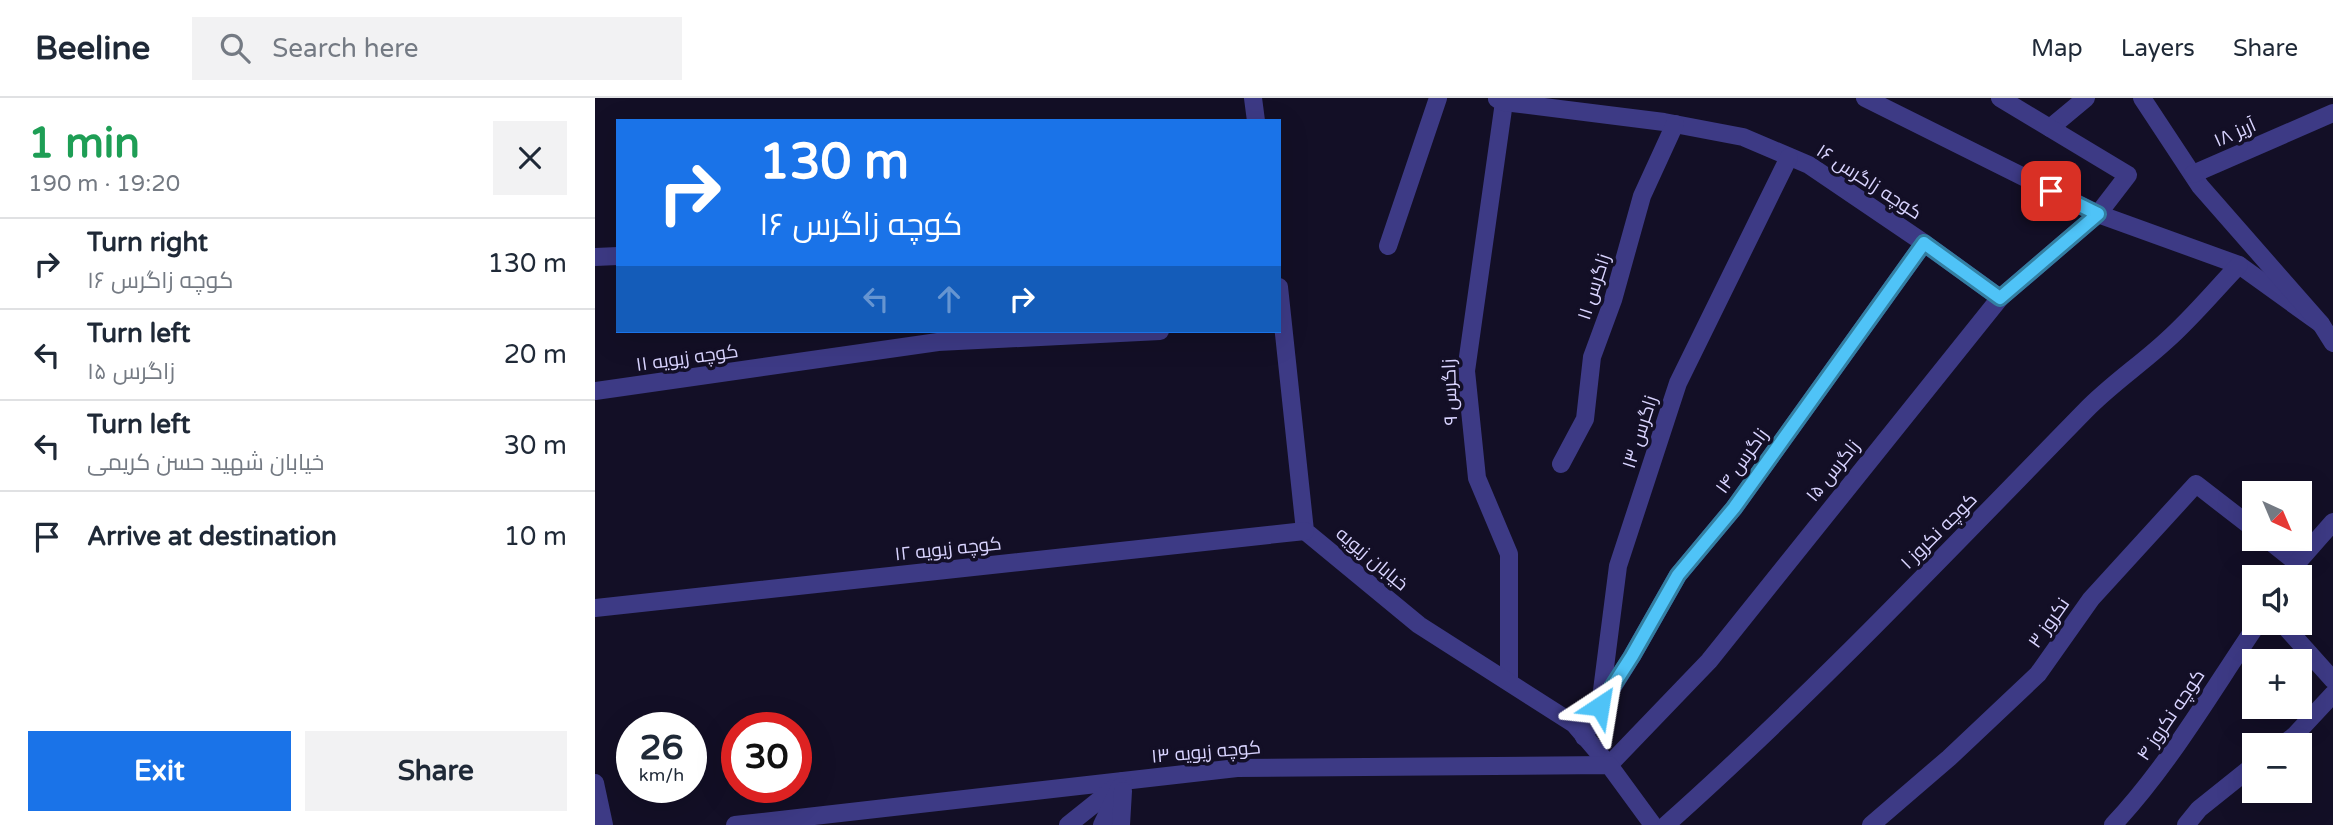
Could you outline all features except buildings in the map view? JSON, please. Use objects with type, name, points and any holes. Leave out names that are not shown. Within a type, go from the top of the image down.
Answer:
[{"type":"street","points":[[1253,98],[1256,119]]},
{"type":"street","points":[[1388,247],[1438,98]]},
{"type":"street","points":[[1865,98],[2098,214],[2239,265],[2327,321]]},
{"type":"street","points":[[2000,98],[2050,128],[2086,98]]},
{"type":"street","points":[[2142,98],[2200,186],[2327,321],[2333,343]]},
{"type":"street","name":"کوچه زاگرس ۱۶","points":[[1502,99],[1675,124],[1743,137],[1809,165],[2000,298]]},
{"type":"street","name":"زاگرس ۹","points":[[1502,99],[1466,371],[1477,478],[1509,554],[1510,682]]},
{"type":"street","name":"آریز ۱۸","points":[[2193,174],[2333,113]]},
{"type":"street","name":"زاگرس ۱۱","points":[[1561,464],[1585,419],[1592,357],[1613,300],[1642,196],[1675,124]]},
{"type":"street","name":"زاگرس ۱۵","points":[[1609,765],[1709,661],[2000,298],[2098,214],[2128,176],[2050,128]]},
{"type":"street","name":"زاگرس ۱۳","points":[[1584,737],[1600,706],[1618,566],[1678,383],[1789,157]]},
{"type":"street","name":"زاگرس ۱۴","points":[[1600,706],[1678,575],[1734,508],[1924,243]]},
{"type":"street","points":[[595,257],[616,256]]},
{"type":"street","name":"کوچه نکروز ۱","points":[[1666,825],[1847,653],[2088,408],[2167,340],[2239,265]]},
{"type":"street","name":"خیابان زیویه","points":[[1282,324],[1305,531],[1419,625],[1574,724],[1609,765]]},
{"type":"street","name":"کوچه زیویه ۱۱","points":[[595,391],[938,342],[1120,333]]},
{"type":"street","name":"نکروز ۳","points":[[1871,825],[1949,758],[2038,674],[2091,599],[2196,484],[2242,520]]},
{"type":"street","points":[[2297,565],[2333,522]]},
{"type":"street","name":"کوچه زیویه ۱۲","points":[[595,608],[1305,531]]},
{"type":"street","points":[[2277,551],[2289,565]]},
{"type":"street","name":"کوچه نکروز ۴","points":[[2113,825],[2144,791],[2174,751],[2249,635]]},
{"type":"street","points":[[2293,635],[2333,680]]},
{"type":"street","points":[[2297,733],[2333,694]]},
{"type":"street","points":[[1609,765],[1653,825]]},
{"type":"street","name":"کوچه زیویه ۱۳","points":[[735,825],[1237,768],[1609,765]]},
{"type":"street","points":[[2186,825],[2199,808],[2242,774]]},
{"type":"street","points":[[1068,825],[1123,781]]},
{"type":"street","points":[[1102,825],[1123,781]]},
{"type":"street","points":[[1121,825],[1123,781]]},
{"type":"street","points":[[595,783],[604,825]]},
{"type":"route","points":[[1600,706],[1678,575],[1734,508],[1924,243],[2000,298],[2098,214],[2051,191]]}]
